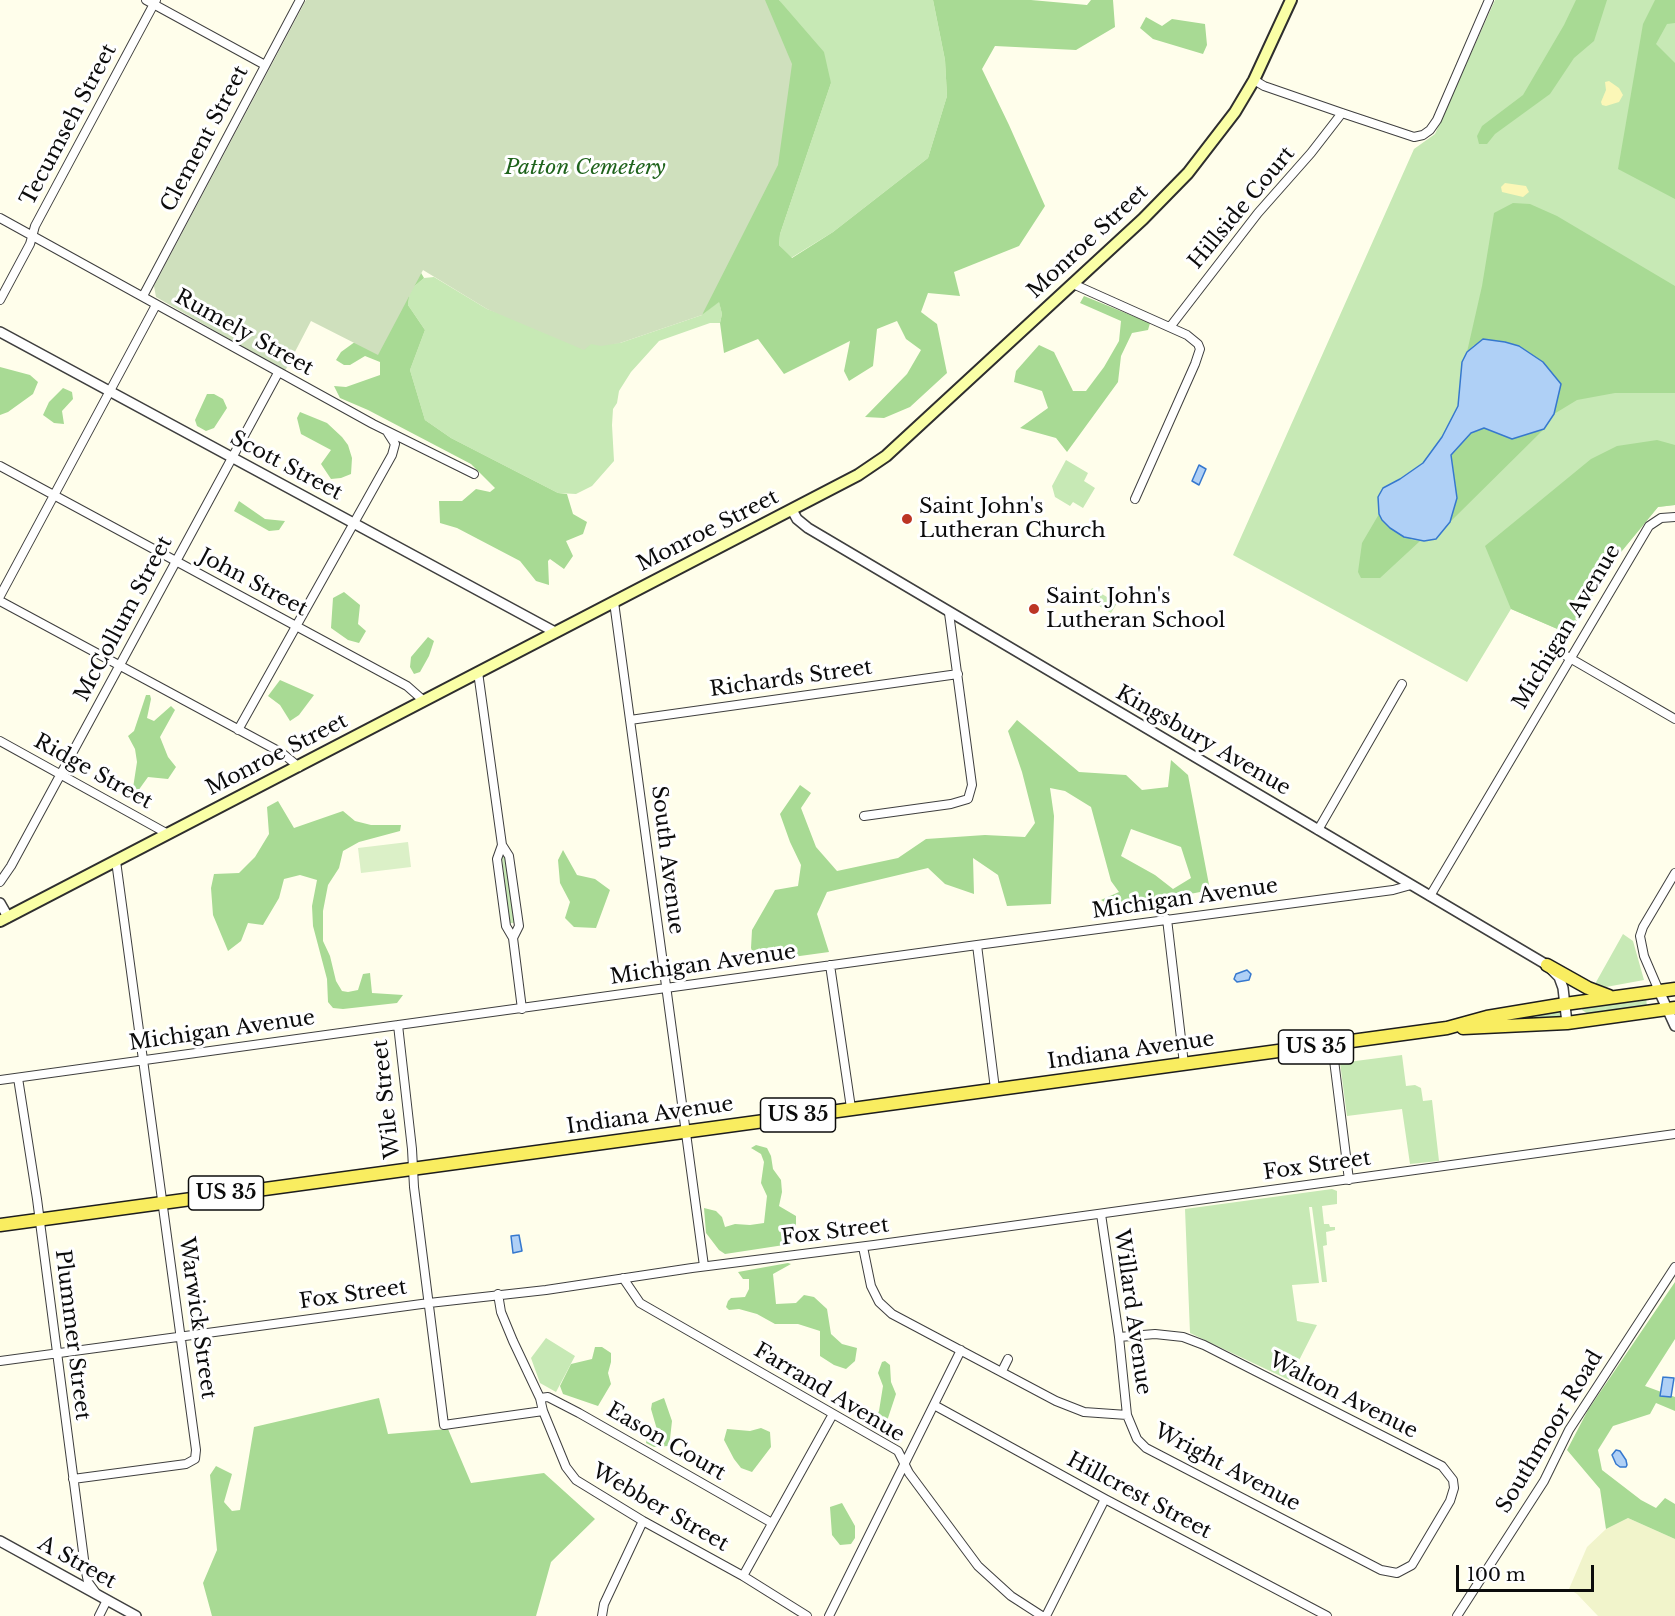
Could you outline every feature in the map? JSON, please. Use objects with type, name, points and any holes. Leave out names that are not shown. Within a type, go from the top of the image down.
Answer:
[{"type":"main road","name":"Monroe Street","points":[[4,919],[792,510],[858,475],[886,456],[1073,284],[1188,173],[1235,112],[1254,80],[1291,0]]},
{"type":"main road","points":[[1547,965],[1588,988],[1610,997]]},
{"type":"main road","name":"Indiana Avenue","points":[[0,1225],[1447,1028],[1487,1017],[1675,989]]},
{"type":"main road","name":"Indiana Avenue","points":[[1447,1028],[1567,1023],[1671,1009]]},
{"type":"street","name":"Clement Street","points":[[143,296],[300,0]]},
{"type":"street","points":[[1254,80],[1264,86],[1414,137],[1423,135],[1437,120],[1489,0]]},
{"type":"street","points":[[152,1],[265,65]]},
{"type":"street","name":"Tecumseh Street","points":[[0,300],[152,1]]},
{"type":"street","name":"Hillside Court","points":[[1170,327],[1258,213],[1311,153],[1342,113]]},
{"type":"street","name":"Rumely Street","points":[[0,218],[388,432],[474,474]]},
{"type":"street","points":[[1073,284],[1192,337],[1200,349],[1135,499]]},
{"type":"street","points":[[0,596],[156,305]]},
{"type":"street","name":"Scott Street","points":[[0,332],[555,632]]},
{"type":"street","name":"McCollum Street","points":[[0,882],[11,866],[278,372]]},
{"type":"street","points":[[238,730],[392,454],[395,444],[388,432]]},
{"type":"street","name":"John Street","points":[[0,466],[407,686],[424,701]]},
{"type":"street","name":"Kingsbury Avenue","points":[[792,510],[797,519],[807,528],[1547,965],[1558,977],[1563,988],[1567,1023]]},
{"type":"street","name":"Michigan Avenue","points":[[1430,896],[1649,526],[1661,518],[1675,517]]},
{"type":"street","points":[[0,601],[282,753],[299,767]]},
{"type":"street","name":"South Avenue","points":[[614,602],[704,1266]]},
{"type":"street","points":[[864,816],[951,804],[968,799],[972,785],[949,613]]},
{"type":"street","points":[[1556,650],[1675,719]]},
{"type":"street","points":[[478,672],[502,845],[509,856],[519,926],[513,938]]},
{"type":"street","name":"Richards Street","points":[[630,720],[957,674]]},
{"type":"street","points":[[1318,830],[1402,684]]},
{"type":"street","name":"Ridge Street","points":[[0,741],[168,834]]},
{"type":"street","points":[[502,845],[497,859],[506,926],[513,938],[522,1009]]},
{"type":"street","name":"Warwick Street","points":[[73,1479],[186,1464],[195,1459],[196,1450],[116,861]]},
{"type":"street","points":[[1675,873],[1642,927],[1640,936],[1644,956],[1659,991],[1671,1009],[1675,1026]]},
{"type":"street","name":"Michigan Avenue","points":[[0,1080],[1393,890],[1411,885]]},
{"type":"street","points":[[0,903],[4,919]]},
{"type":"street","points":[[1167,920],[1184,1064]]},
{"type":"street","points":[[977,945],[995,1089]]},
{"type":"street","points":[[830,965],[851,1108]]},
{"type":"street","name":"Wile Street","points":[[398,1025],[412,1149],[412,1169]]},
{"type":"street","points":[[1332,1044],[1349,1180]]},
{"type":"street","name":"Plummer Street","points":[[18,1078],[88,1582],[97,1594]]},
{"type":"street","name":"Fox Street","points":[[0,1361],[498,1294],[546,1290],[704,1266],[1101,1214],[1675,1134]]},
{"type":"street","points":[[412,1169],[444,1425],[543,1411]]},
{"type":"street","name":"Willard Avenue","points":[[1101,1214],[1119,1337],[1127,1415]]},
{"type":"street","points":[[863,1246],[871,1286],[885,1308],[892,1314],[1056,1401],[1083,1412],[1127,1415]]},
{"type":"street","name":"Southmoor Road","points":[[1457,1616],[1548,1474],[1569,1430],[1675,1267]]},
{"type":"street","name":"Farrand Avenue","points":[[623,1278],[640,1303],[898,1451],[905,1465],[978,1566],[1011,1596],[1044,1616]]},
{"type":"street","name":"Webber Street","points":[[498,1294],[501,1312],[540,1398],[566,1467],[576,1479],[643,1521],[743,1576],[807,1616]]},
{"type":"street","name":"Walton Avenue","points":[[1119,1337],[1155,1334],[1183,1337],[1204,1345],[1442,1466],[1453,1480],[1454,1488],[1450,1501],[1412,1565]]},
{"type":"street","points":[[829,1616],[961,1350]]},
{"type":"street","points":[[1002,1371],[1008,1359]]},
{"type":"street","name":"Eason Court","points":[[540,1398],[548,1397],[579,1413],[772,1523]]},
{"type":"street","name":"Hillcrest Street","points":[[934,1405],[1105,1499],[1327,1616]]},
{"type":"street","points":[[743,1576],[833,1414]]},
{"type":"street","name":"Wright Avenue","points":[[1127,1415],[1137,1439],[1146,1448],[1163,1457],[1381,1570],[1397,1573],[1412,1565]]},
{"type":"street","points":[[1044,1616],[1105,1499]]},
{"type":"street","points":[[602,1616],[604,1604],[643,1521]]},
{"type":"street","name":"A Street","points":[[0,1541],[136,1616]]},
{"type":"street","points":[[99,1616],[107,1600]]},
{"type":"green space","name":"Patton Cemetery","points":[[306,0],[765,0],[792,64],[778,165],[702,315],[620,343],[601,346],[591,344],[584,350],[487,309],[423,270],[378,355],[311,321],[285,371],[156,297],[154,286]]},
{"type":"green space","points":[[726,0],[779,0],[824,52],[831,83],[780,234],[779,245],[792,258],[833,232],[928,158],[947,96],[945,60],[933,0],[1031,0],[1087,5],[1091,0],[1113,0],[1115,27],[1076,50],[995,46],[982,69],[1045,206],[1019,246],[954,272],[960,296],[928,293],[921,312],[937,324],[947,373],[910,407],[884,418],[865,417],[907,374],[921,350],[906,339],[897,321],[877,329],[873,366],[849,381],[844,371],[850,341],[784,374],[758,339],[724,353],[720,323],[722,314],[719,302],[702,315]]},
{"type":"green space","points":[[779,0],[933,0],[945,60],[947,96],[928,158],[833,232],[791,258],[779,245],[780,234],[831,83]]},
{"type":"green space","points":[[1495,0],[1675,0],[1675,505],[1658,507],[1612,563],[1569,634],[1511,609],[1467,682],[1233,555],[1414,149],[1435,134]]},
{"type":"green space","points":[[1576,0],[1607,0],[1594,41],[1574,58],[1550,94],[1495,134],[1487,144],[1479,144],[1477,136],[1482,126],[1523,95]]},
{"type":"green space","points":[[1655,0],[1675,0],[1675,23],[1667,24],[1656,44],[1675,63],[1675,199],[1618,169],[1643,24]]},
{"type":"green space","points":[[1146,17],[1162,26],[1172,19],[1205,24],[1207,45],[1203,54],[1153,39],[1140,28]]},
{"type":"green space","points":[[1513,203],[1530,204],[1557,216],[1675,286],[1675,393],[1615,393],[1577,400],[1554,414],[1561,384],[1474,345],[1467,352],[1482,286],[1494,213]]},
{"type":"green space","points":[[416,264],[424,278],[410,290],[408,305],[425,330],[410,370],[425,420],[451,438],[558,493],[567,494],[573,514],[587,522],[583,534],[566,541],[573,556],[564,569],[550,559],[548,561],[549,585],[536,581],[520,561],[457,528],[440,523],[439,501],[462,501],[476,489],[490,492],[495,488],[471,464],[368,410],[340,398],[334,386],[346,387],[380,375],[380,362],[365,356],[350,365],[344,365],[336,360],[341,352],[363,336]]},
{"type":"green space","points":[[434,277],[487,309],[591,344],[620,343],[702,315],[719,301],[722,314],[720,323],[710,323],[659,341],[631,372],[619,391],[617,403],[613,409],[614,461],[592,486],[576,494],[558,493],[451,438],[425,420],[410,370],[425,330],[408,305],[410,290],[424,278]]},
{"type":"green space","points":[[1084,296],[1150,323],[1148,330],[1132,333],[1121,356],[1118,382],[1067,452],[1056,438],[1020,428],[1048,408],[1042,391],[1014,382],[1016,371],[1039,345],[1054,352],[1073,391],[1086,391],[1104,367],[1119,341],[1121,321],[1080,303]]},
{"type":"green space","points":[[0,367],[30,375],[38,382],[33,394],[0,415]]},
{"type":"green space","points":[[63,388],[72,392],[73,399],[62,411],[64,424],[54,423],[43,415],[49,402]]},
{"type":"green space","points":[[207,394],[214,394],[223,399],[227,408],[214,428],[206,431],[197,426],[195,420]]},
{"type":"green space","points":[[300,412],[327,423],[342,437],[348,445],[352,458],[351,474],[331,479],[321,464],[331,450],[301,434],[297,418]]},
{"type":"green space","points":[[1484,428],[1512,439],[1544,429],[1450,522],[1457,498],[1450,455],[1471,433]]},
{"type":"green space","points":[[1657,440],[1675,445],[1675,505],[1658,507],[1612,563],[1569,634],[1511,609],[1485,546],[1591,459],[1617,446]]},
{"type":"green space","points":[[1066,460],[1088,473],[1084,481],[1095,488],[1083,508],[1073,502],[1070,506],[1055,497],[1052,486]]},
{"type":"green space","points":[[239,501],[265,519],[285,521],[279,530],[269,531],[234,511]]},
{"type":"green space","points":[[1379,514],[1382,520],[1412,540],[1420,541],[1380,578],[1361,578],[1358,572],[1362,543]]},
{"type":"green space","points":[[1092,588],[1117,603],[1111,613],[1086,598]]},
{"type":"green space","points":[[344,592],[360,605],[358,624],[366,631],[359,643],[348,640],[331,628],[333,598]]},
{"type":"green space","points":[[428,637],[434,641],[429,656],[420,672],[414,674],[410,667],[411,657]]},
{"type":"green space","points":[[280,680],[314,695],[299,715],[290,721],[280,705],[268,696]]},
{"type":"green space","points":[[146,695],[150,695],[151,699],[147,718],[154,721],[171,706],[175,710],[160,737],[168,757],[176,767],[168,779],[148,777],[135,795],[133,788],[137,762],[135,749],[128,736],[134,731]]},
{"type":"green space","points":[[1017,720],[1079,772],[1126,775],[1142,790],[1168,787],[1171,760],[1188,775],[1210,890],[1110,905],[1101,900],[1119,892],[1111,881],[1091,807],[1065,791],[1050,788],[1054,816],[1051,904],[1007,906],[998,875],[973,858],[974,894],[945,884],[928,868],[827,892],[817,914],[829,952],[756,962],[751,948],[752,930],[775,890],[798,886],[801,865],[780,814],[800,785],[811,793],[801,808],[816,847],[837,871],[898,858],[926,839],[985,835],[1025,837],[1035,823],[1022,772],[1008,731]],"holes":[[[1131,829],[1181,847],[1191,878],[1173,889],[1155,875],[1121,856]]]},
{"type":"green space","points":[[278,801],[294,828],[343,811],[355,821],[371,825],[401,825],[400,831],[359,842],[343,851],[339,868],[328,885],[323,911],[323,941],[330,956],[336,981],[342,991],[358,990],[363,974],[370,973],[372,993],[403,995],[397,1003],[343,1009],[333,1008],[328,1002],[327,979],[313,926],[312,906],[317,880],[300,875],[284,879],[279,898],[263,925],[248,923],[241,941],[228,951],[213,915],[211,888],[214,874],[239,873],[255,857],[269,834],[267,807]]},
{"type":"green space","points":[[408,842],[411,867],[361,873],[358,848]]},
{"type":"green space","points":[[563,850],[577,875],[595,879],[610,890],[596,928],[574,927],[565,918],[570,902],[560,883],[558,860]]},
{"type":"green space","points":[[503,856],[506,857],[514,923],[509,921]]},
{"type":"green space","points":[[1623,934],[1633,941],[1644,980],[1606,987],[1595,984]]},
{"type":"green space","points":[[1646,998],[1647,1006],[1588,1014],[1582,1010],[1583,1007]]},
{"type":"green space","points":[[1559,1011],[1561,1015],[1556,1018],[1490,1024],[1519,1016]]},
{"type":"green space","points":[[1402,1055],[1406,1086],[1415,1085],[1421,1088],[1423,1101],[1432,1100],[1439,1161],[1410,1164],[1402,1109],[1347,1116],[1340,1063]]},
{"type":"green space","points":[[756,1145],[767,1148],[771,1156],[773,1169],[781,1180],[782,1192],[779,1206],[796,1216],[796,1233],[784,1245],[725,1254],[706,1233],[704,1208],[716,1211],[722,1217],[725,1227],[735,1224],[764,1223],[767,1196],[761,1183],[764,1162],[761,1154],[751,1148]]},
{"type":"green space","points":[[1332,1189],[1337,1191],[1337,1204],[1322,1206],[1324,1224],[1335,1227],[1335,1230],[1326,1232],[1327,1245],[1323,1246],[1327,1282],[1322,1282],[1312,1207],[1309,1207],[1319,1283],[1292,1285],[1297,1321],[1317,1325],[1289,1380],[1190,1333],[1185,1209]]},
{"type":"green space","points":[[791,1264],[773,1274],[776,1304],[796,1303],[804,1295],[814,1297],[827,1309],[831,1334],[842,1344],[857,1348],[855,1361],[846,1369],[820,1356],[820,1331],[798,1324],[775,1324],[757,1314],[739,1309],[729,1310],[726,1307],[731,1298],[745,1297],[749,1289],[749,1279],[743,1279],[738,1272]]},
{"type":"green space","points":[[1675,1282],[1675,1339],[1645,1386],[1675,1397],[1675,1411],[1656,1403],[1650,1414],[1613,1426],[1598,1450],[1602,1470],[1641,1500],[1656,1508],[1665,1498],[1675,1504],[1675,1539],[1628,1518],[1606,1529],[1600,1489],[1567,1450],[1588,1410]]},
{"type":"green space","points":[[546,1338],[575,1356],[556,1392],[540,1383],[531,1358]]},
{"type":"green space","points":[[595,1347],[602,1347],[611,1353],[608,1373],[611,1384],[598,1406],[563,1394],[560,1386],[571,1364],[592,1359]]},
{"type":"green space","points":[[885,1361],[890,1365],[891,1382],[896,1394],[885,1427],[880,1430],[876,1428],[874,1422],[879,1411],[883,1386],[878,1373],[882,1362]]},
{"type":"green space","points":[[379,1398],[388,1434],[448,1429],[471,1483],[544,1473],[595,1519],[551,1562],[536,1616],[212,1616],[203,1583],[217,1550],[210,1475],[216,1466],[232,1474],[224,1502],[232,1511],[240,1510],[254,1427]]},
{"type":"green space","points":[[664,1398],[672,1421],[670,1439],[668,1446],[654,1447],[646,1443],[647,1438],[654,1437],[658,1433],[651,1409],[652,1403]]},
{"type":"green space","points":[[761,1428],[770,1432],[771,1447],[752,1472],[741,1468],[724,1440],[727,1429],[750,1431]]},
{"type":"green space","points":[[842,1503],[855,1526],[855,1538],[851,1544],[840,1545],[832,1535],[830,1507]]},
{"type":"green space","points":[[1628,1518],[1675,1539],[1675,1616],[1598,1616],[1569,1589],[1587,1547],[1606,1529]]},
{"type":"sand","points":[[1609,81],[1619,88],[1623,95],[1619,102],[1606,106],[1601,102],[1606,90],[1605,82]]},
{"type":"sand","points":[[1505,183],[1526,186],[1529,192],[1523,197],[1502,192],[1501,187]]},
{"type":"water","points":[[1483,339],[1519,346],[1543,362],[1561,384],[1554,414],[1544,429],[1512,439],[1484,428],[1471,433],[1451,455],[1457,498],[1450,522],[1436,539],[1424,541],[1404,537],[1382,520],[1379,514],[1378,497],[1383,488],[1423,463],[1442,437],[1458,406],[1462,362],[1467,352]]},
{"type":"water","points":[[1199,465],[1206,469],[1199,485],[1192,481]]},
{"type":"water","points":[[1247,970],[1251,974],[1249,980],[1237,982],[1234,979],[1236,974]]},
{"type":"water","points":[[519,1235],[522,1251],[513,1253],[511,1236]]},
{"type":"water","points":[[1663,1377],[1674,1378],[1671,1397],[1660,1396]]},
{"type":"water","points":[[1616,1450],[1620,1451],[1626,1460],[1626,1467],[1616,1464],[1612,1455]]},
{"type":"place","name":"Saint John's Lutheran Church","points":[[907,519]]},
{"type":"place","name":"Saint John's Lutheran School","points":[[1034,609]]}]
